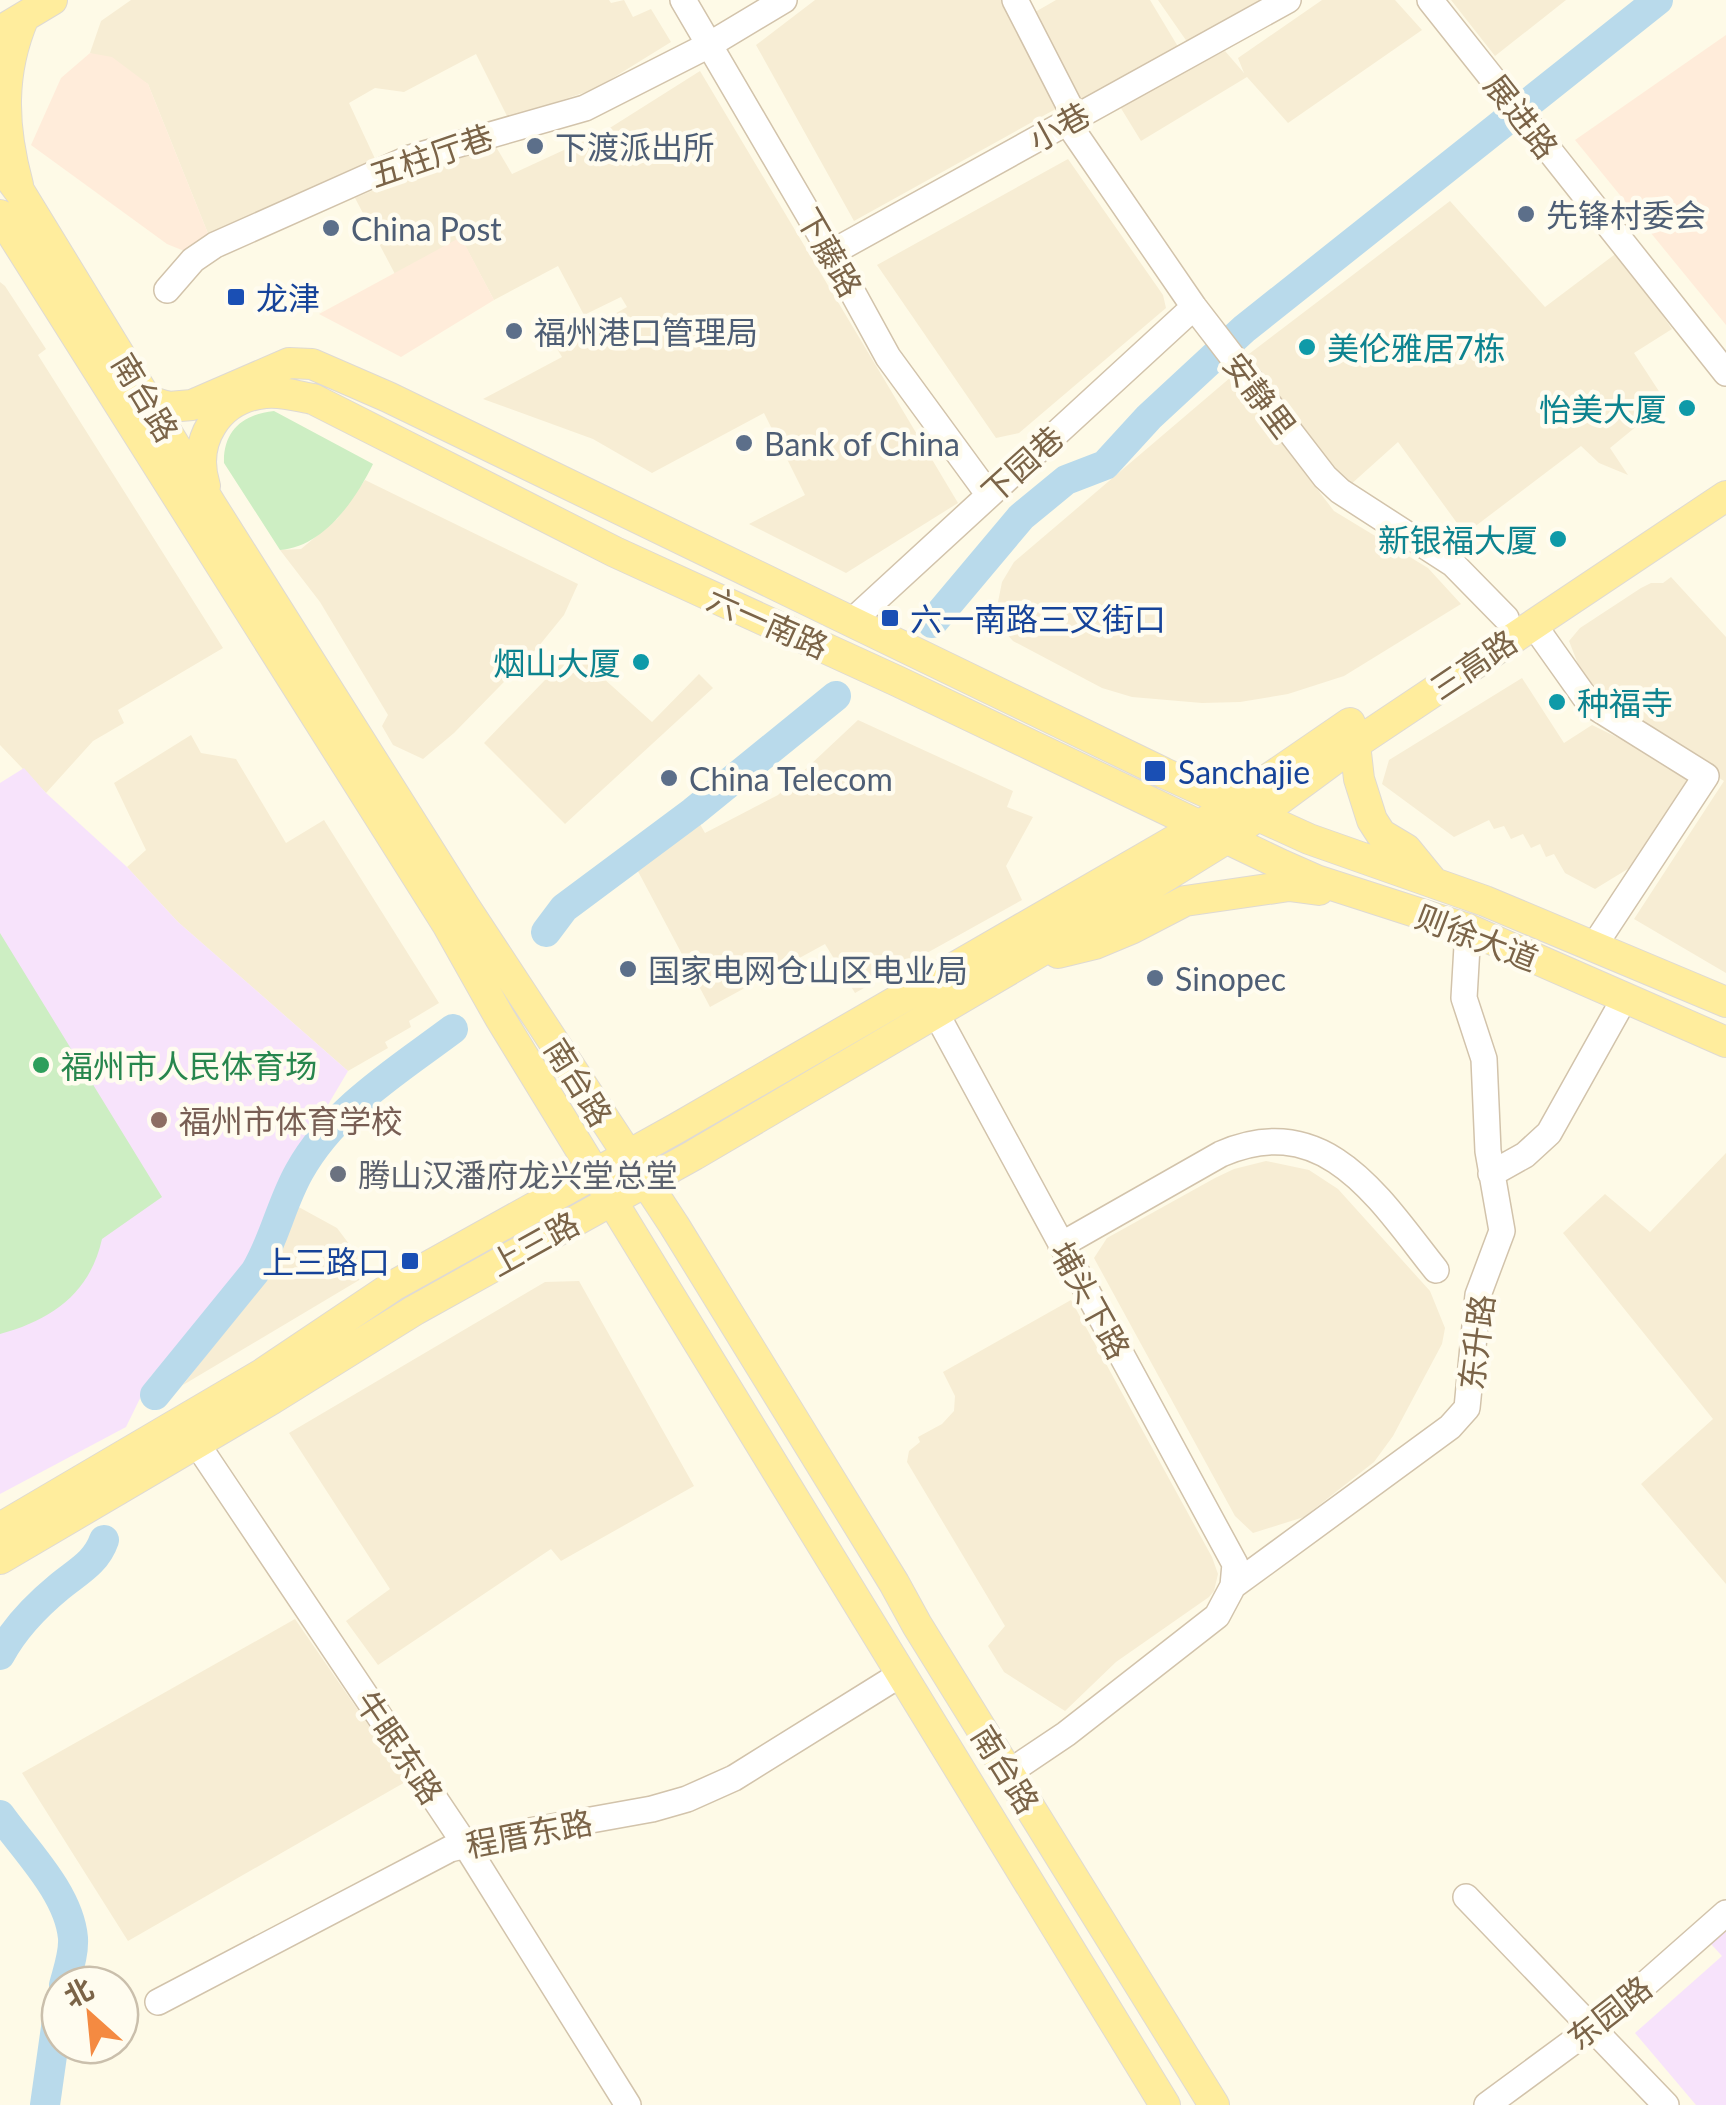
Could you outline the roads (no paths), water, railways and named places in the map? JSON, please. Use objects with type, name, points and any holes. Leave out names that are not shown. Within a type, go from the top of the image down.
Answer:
[{"type":"main road","points":[[20,192],[3,126],[2,90],[12,24],[52,0]]},
{"type":"main road","name":"南台路","points":[[0,164],[444,874],[681,1235],[1214,2105]]},
{"type":"main road","name":"南台路","points":[[0,216],[447,924],[611,1200],[1166,2105]]},
{"type":"main road","name":"六一南路","points":[[149,401],[169,407],[192,405],[289,363],[312,364],[388,396],[1247,810]]},
{"type":"main road","name":"六一南路","points":[[212,506],[200,464],[203,438],[210,426],[244,397],[275,392],[313,399],[615,552],[1214,832]]},
{"type":"main road","name":"三高路","points":[[1247,810],[1726,474]]},
{"type":"main road","name":"三高路","points":[[1247,810],[1354,744],[1519,621],[1726,496]]},
{"type":"main road","points":[[1354,744],[1359,780],[1372,820],[1391,842],[1406,849],[1435,884]]},
{"type":"main road","points":[[1214,832],[1247,810]]},
{"type":"main road","name":"则徐大道","points":[[1247,810],[1309,840],[1485,901],[1726,1002]]},
{"type":"main road","name":"上三路","points":[[0,1528],[262,1374],[394,1286],[1214,832]]},
{"type":"main road","name":"上三路","points":[[0,1559],[415,1310],[936,1015],[1214,832]]},
{"type":"main road","name":"则徐大道","points":[[1214,832],[1316,880],[1468,930],[1726,1042]]},
{"type":"main road","points":[[1021,962],[1095,944],[1185,901],[1203,897],[1300,886],[1410,910]]},
{"type":"street","name":"下藤路","points":[[683,0],[888,356],[989,495]]},
{"type":"street","name":"五柱厅巷","points":[[167,290],[193,260],[215,245],[372,172],[585,108],[709,45],[784,0]]},
{"type":"street","name":"安静里","points":[[1016,0],[1071,119],[1201,316],[1325,477],[1453,564],[1519,621],[1589,703],[1706,776],[1594,946]]},
{"type":"street","name":"小巷","points":[[832,253],[1288,0]]},
{"type":"street","name":"展进路","points":[[1430,0],[1726,372]]},
{"type":"street","name":"下园巷","points":[[851,622],[989,495],[1201,316]]},
{"type":"street","name":"东升路","points":[[1008,1773],[1066,1734],[1217,1616],[1233,1586],[1450,1427],[1468,1408],[1478,1295],[1502,1231],[1492,1174],[1484,1058],[1464,998],[1468,930]]},
{"type":"street","points":[[1492,1174],[1524,1156],[1550,1133],[1624,999]]},
{"type":"street","name":"埔头下路","points":[[936,1015],[1232,1555],[1233,1586]]},
{"type":"street","points":[[1061,1245],[1221,1154],[1248,1144],[1277,1141],[1316,1150],[1358,1174],[1436,1270]]},
{"type":"street","name":"牛眠东路","points":[[197,1444],[465,1844],[628,2105]]},
{"type":"street","name":"程厝东路","points":[[158,2002],[422,1861],[465,1844],[652,1809],[706,1792],[901,1674]]},
{"type":"street","points":[[1466,1897],[1666,2105]]},
{"type":"street","name":"东园路","points":[[1487,2105],[1592,2028],[1726,1913]]},
{"type":"waterway","points":[[932,623],[1021,517],[1066,480],[1105,465],[1149,417],[1244,329],[1658,0]]},
{"type":"waterway","points":[[546,932],[564,908],[693,812],[836,696]]},
{"type":"waterway","points":[[155,1395],[255,1272],[287,1197],[313,1149],[348,1110],[453,1029]]},
{"type":"waterway","points":[[0,1655],[26,1618],[91,1561],[104,1540]]},
{"type":"waterway","points":[[0,1815],[63,1905],[73,1938],[69,1965]]},
{"type":"waterway","points":[[45,2105],[51,2065]]},
{"type":"place","name":"下渡派出所","points":[[535,146]]},
{"type":"place","name":"先锋村委会","points":[[1526,214]]},
{"type":"place","name":"China Post","points":[[331,228]]},
{"type":"place","name":"龙津","points":[[236,297]]},
{"type":"place","name":"福州港口管理局","points":[[514,331]]},
{"type":"place","name":"美伦雅居7栋","points":[[1307,347]]},
{"type":"place","name":"怡美大厦","points":[[1687,408]]},
{"type":"place","name":"Bank of China","points":[[744,443]]},
{"type":"place","name":"新银福大厦","points":[[1558,539]]},
{"type":"place","name":"六一南路三叉街口","points":[[890,618]]},
{"type":"place","name":"烟山大厦","points":[[641,662]]},
{"type":"place","name":"种福寺","points":[[1557,702]]},
{"type":"place","name":"Sanchajie","points":[[1155,771]]},
{"type":"place","name":"China Telecom","points":[[669,778]]},
{"type":"place","name":"国家电网仓山区电业局","points":[[628,969]]},
{"type":"place","name":"Sinopec","points":[[1155,978]]},
{"type":"place","name":"福州市人民体育场","points":[[41,1065]]},
{"type":"place","name":"福州市体育学校","points":[[159,1120]]},
{"type":"place","name":"腾山汉潘府龙兴堂总堂","points":[[338,1174]]},
{"type":"place","name":"上三路口","points":[[410,1261]]}]
